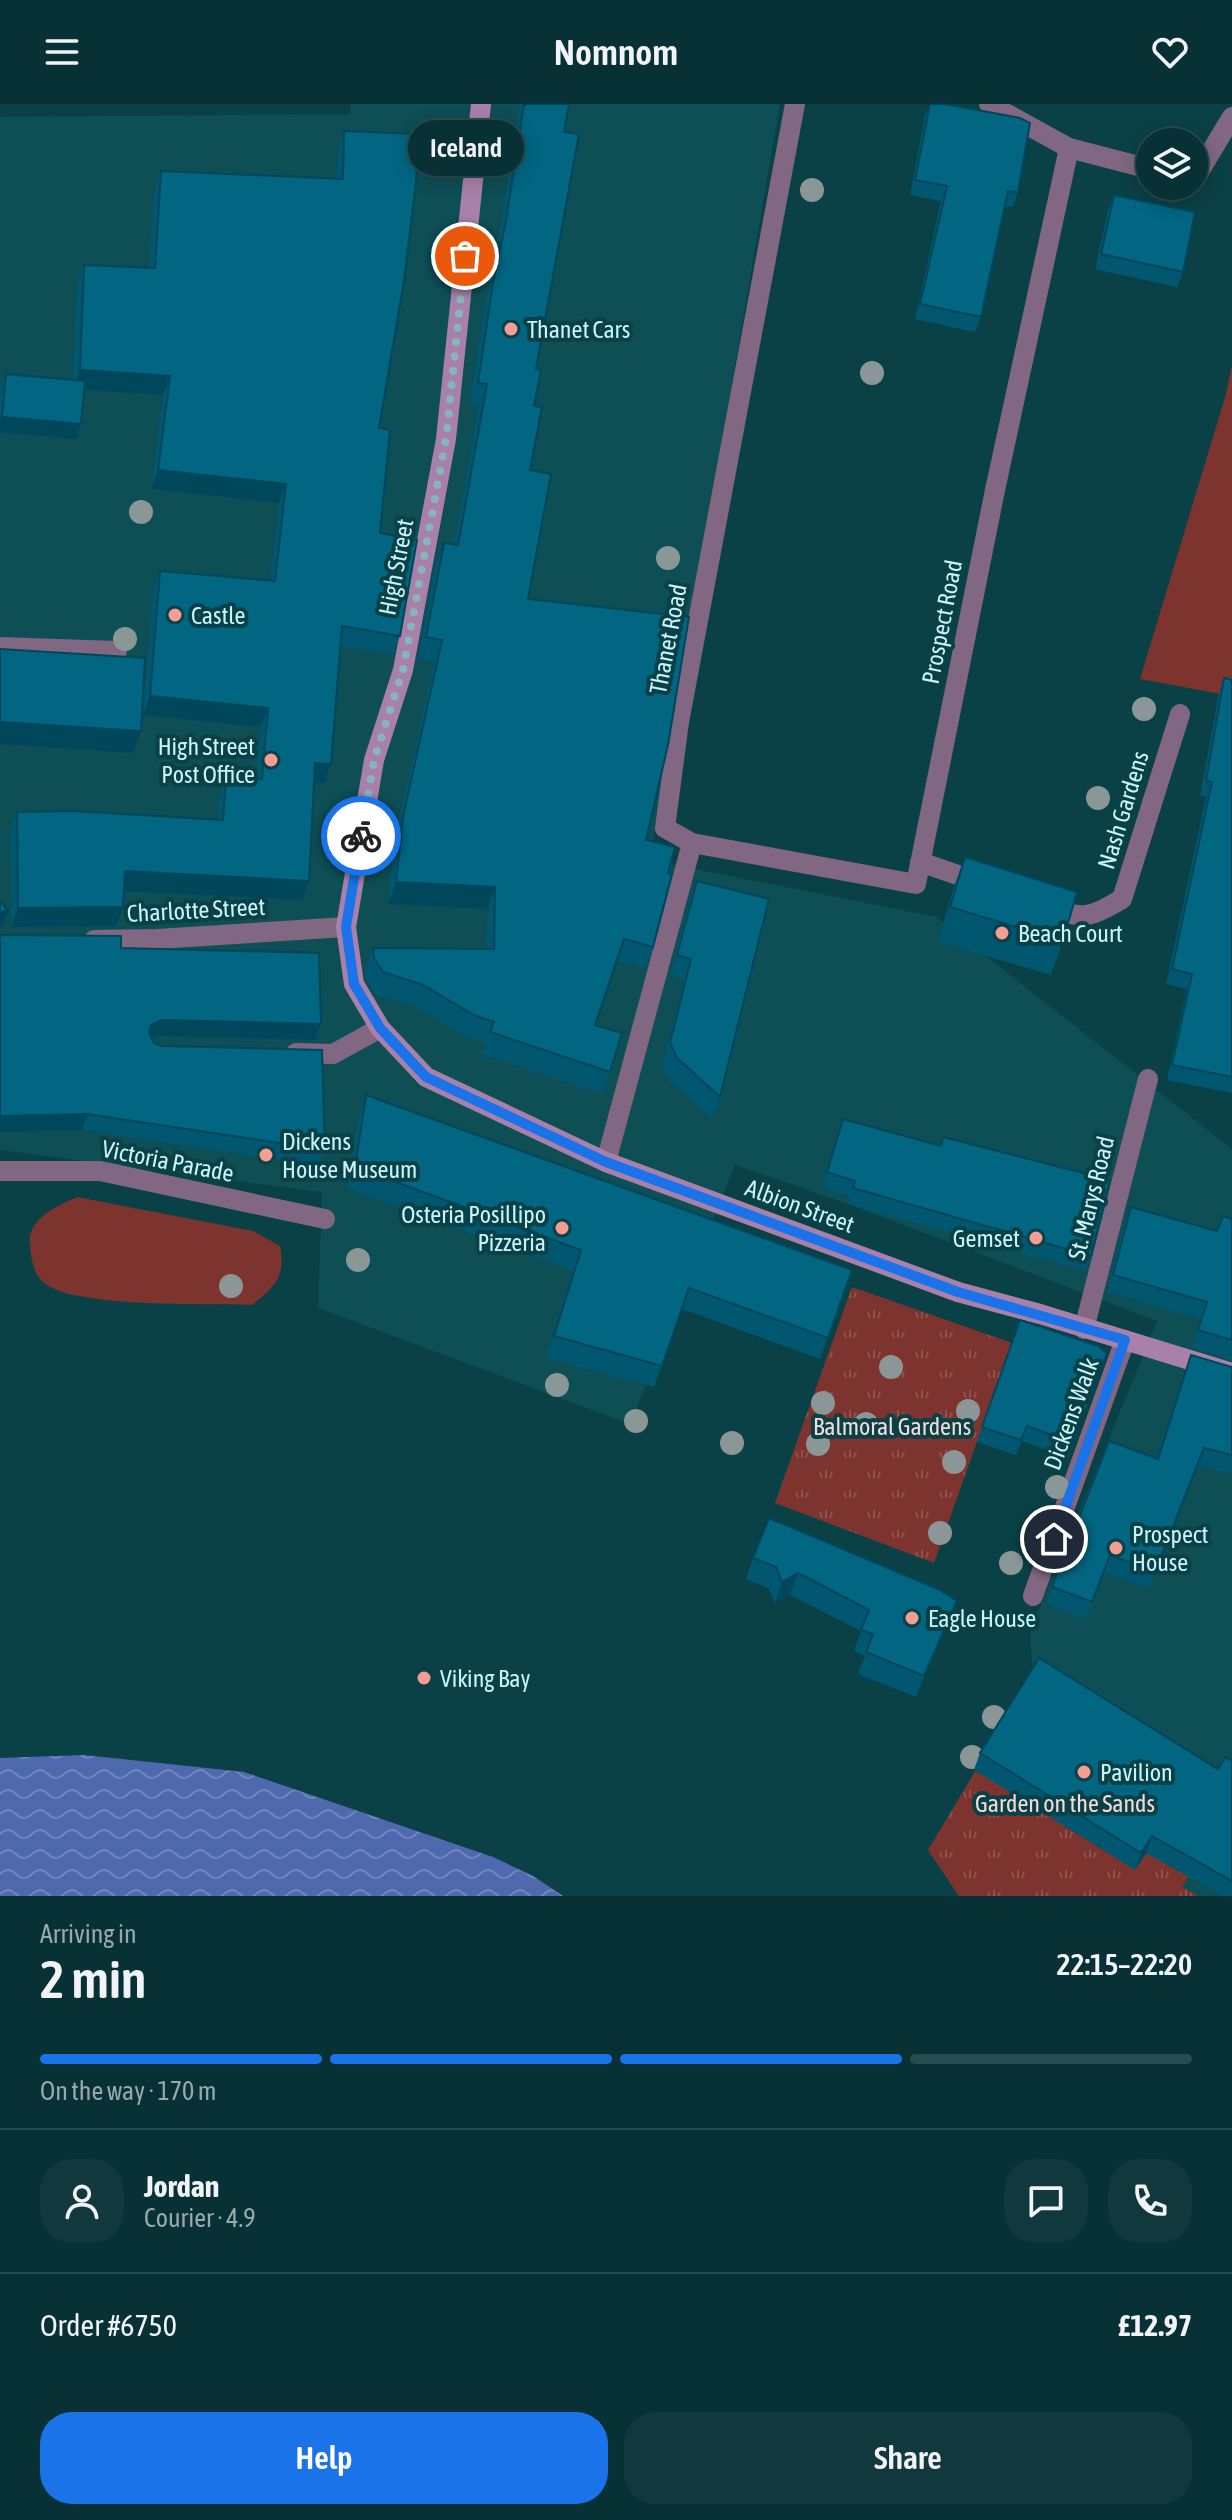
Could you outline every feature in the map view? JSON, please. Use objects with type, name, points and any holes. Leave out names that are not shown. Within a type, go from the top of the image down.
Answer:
[{"type":"main road","name":"High Street","points":[[380,1028],[354,984],[346,927],[374,760],[403,670],[446,439],[481,104]]},
{"type":"main road","name":"Albion Street","points":[[380,1028],[426,1077],[606,1162],[958,1292],[1232,1373]]},
{"type":"street","name":"Thanet Road","points":[[692,843],[665,828],[679,722],[795,104]]},
{"type":"street","points":[[989,104],[1069,148],[1136,165]]},
{"type":"street","points":[[1208,157],[1232,117]]},
{"type":"street","name":"Prospect Road","points":[[920,862],[995,490],[1069,148]]},
{"type":"street","points":[[0,647],[117,651]]},
{"type":"street","name":"Nash Gardens","points":[[1032,901],[1074,916],[1096,914],[1122,899],[1180,714]]},
{"type":"street","points":[[606,1162],[692,843],[916,884],[920,862],[1004,891]]},
{"type":"street","name":"Charlotte Street","points":[[79,940],[157,939],[346,927]]},
{"type":"street","points":[[274,1052],[333,1054],[380,1028]]},
{"type":"street","name":"St. Marys Road","points":[[1084,1329],[1148,1079]]},
{"type":"street","name":"Victoria Parade","points":[[0,1171],[100,1171],[325,1219]]},
{"type":"street","name":"Dickens Walk","points":[[1033,1596],[1125,1340]]},
{"type":"shaded area","points":[[350,104],[780,104],[650,860],[936,917],[1232,1149],[1232,1896],[959,1896],[928,1850],[1033,1675],[1030,1632],[1157,1321],[848,1204],[735,1165],[630,1424],[318,1308],[322,1192],[0,1150],[0,117],[350,114]]},
{"type":"green space","points":[[1232,365],[1232,696],[1140,679]]},
{"type":"green space","points":[[77,1197],[253,1231],[280,1246],[280,1273],[273,1286],[252,1305],[140,1303],[78,1296],[55,1289],[41,1280],[36,1272],[30,1237],[44,1215]]},
{"type":"green space","name":"Balmoral Gardens","points":[[852,1287],[1012,1343],[934,1563],[775,1503]]},
{"type":"green space","name":"Garden on the Sands","points":[[1033,1675],[1192,1871],[1182,1887],[1199,1896],[959,1896],[928,1850]]},
{"type":"water","points":[[84,1755],[244,1772],[493,1857],[533,1876],[563,1896],[0,1896],[0,1758]]},
{"type":"building","points":[[524,104],[569,104],[564,132],[579,134],[536,369],[541,370],[534,406],[542,407],[530,470],[551,474],[528,599],[689,617],[668,745],[646,840],[675,847],[668,873],[672,874],[653,947],[624,939],[595,1025],[622,1033],[610,1072],[490,1032],[494,1022],[474,1015],[423,985],[383,972],[374,958],[373,948],[494,949],[495,887],[396,882],[403,817],[442,640],[426,637],[444,543],[458,545],[487,384],[478,383]]},
{"type":"building","points":[[930,104],[1020,118],[1030,123],[1018,192],[1008,191],[981,317],[920,304],[947,186],[915,180]]},
{"type":"building","points":[[344,131],[418,134],[416,182],[404,281],[379,428],[390,430],[380,533],[417,540],[400,636],[342,626],[331,764],[315,763],[309,881],[125,871],[123,907],[18,908],[17,812],[72,811],[223,820],[226,778],[262,779],[268,708],[150,696],[160,571],[275,581],[286,484],[158,470],[170,376],[80,370],[84,265],[155,268],[161,171],[343,179]]},
{"type":"building","points":[[1114,195],[1195,212],[1183,272],[1101,254]]},
{"type":"building","points":[[6,374],[85,381],[81,424],[2,417]]},
{"type":"building","points":[[0,649],[145,658],[141,731],[0,722]]},
{"type":"building","points":[[1224,678],[1232,680],[1232,1077],[1172,1065],[1192,974],[1172,969],[1212,782],[1206,781]]},
{"type":"building","points":[[965,857],[1077,892],[1063,941],[950,907]]},
{"type":"building","points":[[697,881],[769,899],[720,1097],[677,1058],[670,1043],[691,959],[677,955]]},
{"type":"building","points":[[0,900],[8,911],[0,912]]},
{"type":"building","points":[[0,935],[121,936],[121,948],[319,953],[321,1024],[162,1020],[151,1025],[149,1033],[154,1043],[162,1046],[322,1050],[325,1150],[87,1114],[0,1116]]},
{"type":"building","points":[[366,1095],[852,1270],[828,1338],[689,1288],[662,1366],[554,1336],[581,1250],[355,1167]]},
{"type":"building","points":[[843,1119],[941,1146],[943,1137],[1110,1180],[1091,1256],[853,1188],[855,1181],[827,1172]]},
{"type":"building","points":[[1131,1207],[1217,1231],[1223,1216],[1232,1219],[1232,1340],[1198,1330],[1207,1302],[1113,1275]]},
{"type":"building","points":[[1020,1320],[1098,1346],[1107,1353],[1074,1443],[1027,1426],[1021,1440],[982,1427]]},
{"type":"building","points":[[1191,1355],[1232,1367],[1232,1455],[1204,1448],[1155,1572],[1110,1555],[1092,1602],[1052,1587],[1109,1441],[1158,1459]]},
{"type":"building","points":[[769,1518],[938,1589],[957,1601],[924,1676],[866,1652],[873,1634],[861,1630],[869,1610],[798,1573],[782,1582],[776,1567],[753,1558]]},
{"type":"building","name":"Pavilion","points":[[1039,1658],[1218,1769],[1225,1757],[1232,1761],[1232,1881],[1152,1836],[1141,1853],[980,1753]]},
{"type":"way so far","points":[[361,836],[374,760],[403,670],[446,439],[465,256]]},
{"type":"place","name":"Iceland","points":[[465,256]]},
{"type":"place","name":"Thanet Cars","points":[[511,329]]},
{"type":"place","name":"Castle","points":[[175,615]]},
{"type":"place","name":"High Street Post Office","points":[[271,760]]},
{"type":"place","name":"Beach Court","points":[[1002,933]]},
{"type":"place","name":"Dickens House Museum","points":[[266,1155]]},
{"type":"place","name":"Osteria Posillipo Pizzeria","points":[[562,1228]]},
{"type":"place","name":"Gemset","points":[[1036,1238]]},
{"type":"place","name":"Prospect House","points":[[1116,1548]]},
{"type":"place","name":"Eagle House","points":[[912,1618]]},
{"type":"place","name":"Viking Bay","points":[[424,1678]]},
{"type":"place","name":"Pavilion","points":[[1084,1772]]},
{"type":"route","points":[[361,836],[346,927],[354,984],[380,1028],[426,1077],[606,1162],[958,1292],[1125,1340],[1054,1539]]}]
